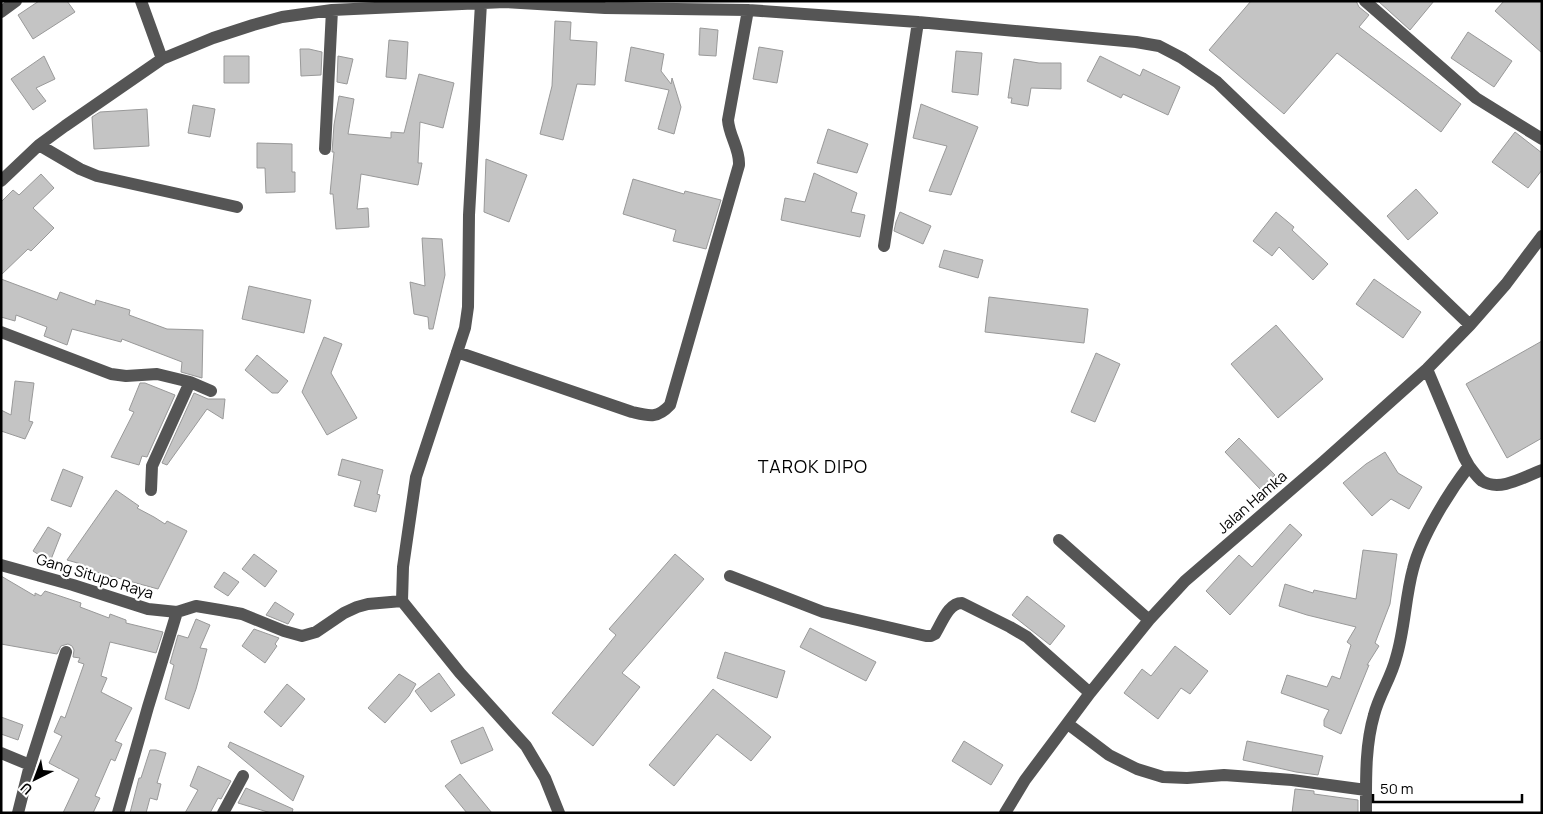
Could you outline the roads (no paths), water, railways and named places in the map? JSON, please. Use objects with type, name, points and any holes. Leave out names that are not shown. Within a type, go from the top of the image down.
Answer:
[{"type":"street","points":[[1,12],[16,1]]},
{"type":"street","points":[[141,1],[162,59]]},
{"type":"street","points":[[1365,1],[1476,98],[1542,140]]},
{"type":"street","points":[[1,181],[39,145],[162,59],[213,38],[253,25],[282,17],[332,10],[505,2],[605,8],[748,10],[918,22],[1136,42],[1160,46],[1182,58],[1217,82],[1470,325]]},
{"type":"street","points":[[481,3],[469,215],[468,307],[465,328],[416,477],[403,567],[402,601],[460,673],[526,746],[545,778],[559,813]]},
{"type":"street","points":[[325,150],[332,10]]},
{"type":"street","points":[[457,352],[632,412],[650,416],[663,413],[670,405],[740,165],[740,156],[731,138],[728,120],[748,10]]},
{"type":"street","points":[[884,246],[918,22]]},
{"type":"street","points":[[39,145],[80,169],[97,176],[237,207]]},
{"type":"street","name":"Jalan Hamka","points":[[1005,813],[1025,780],[1090,693],[1149,620],[1185,581],[1427,369],[1470,325],[1506,284],[1542,236]]},
{"type":"street","points":[[1,332],[111,374],[126,376],[157,374],[190,382],[211,391]]},
{"type":"street","points":[[1427,369],[1464,457],[1480,480],[1490,484],[1502,485],[1542,470]]},
{"type":"street","points":[[151,490],[152,466],[190,382]]},
{"type":"street","points":[[1366,813],[1369,734],[1374,712],[1396,658],[1418,552],[1427,532],[1460,477],[1469,466]]},
{"type":"street","points":[[1059,540],[1149,620]]},
{"type":"street","name":"Gang Situpo Raya","points":[[1,565],[73,584],[148,609],[177,612],[196,606],[220,610],[242,614],[284,631],[302,636],[316,632],[344,613],[357,607],[368,604],[402,601]]},
{"type":"street","points":[[730,576],[823,612],[926,636],[935,634],[952,606],[956,603],[962,603],[1026,637],[1090,693]]},
{"type":"street","points":[[118,813],[177,612]]},
{"type":"street","points":[[18,813],[30,765],[66,652]]},
{"type":"street","points":[[1068,724],[1109,755],[1137,769],[1163,777],[1187,778],[1224,775],[1282,779],[1366,790]]},
{"type":"street","points":[[1,753],[30,765]]},
{"type":"street","points":[[223,813],[243,776]]},
{"type":"district","name":"TAROK DIPO","points":[[813,466]]}]
